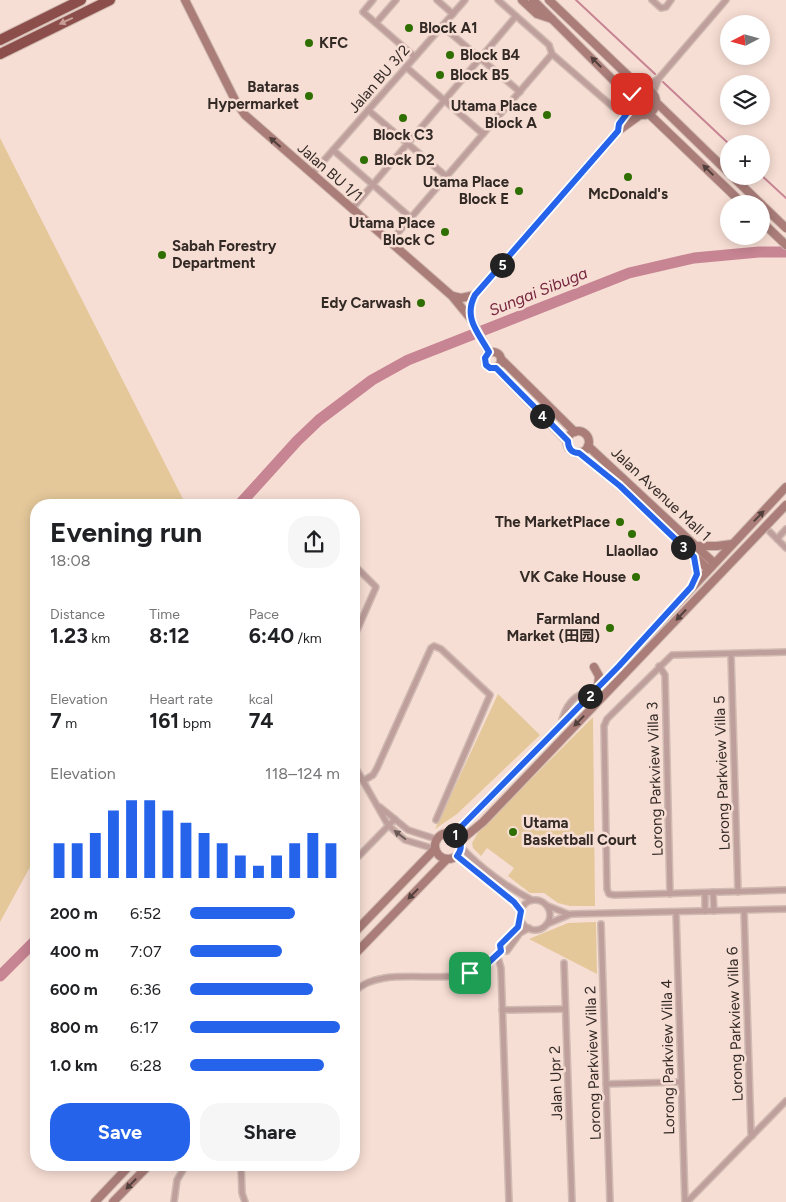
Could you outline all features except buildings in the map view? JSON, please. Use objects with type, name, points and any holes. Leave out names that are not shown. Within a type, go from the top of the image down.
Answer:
[{"type":"highway","points":[[0,40],[81,0]]},
{"type":"highway","points":[[0,54],[110,0]]},
{"type":"street","name":"Jalan BU 1/1","points":[[184,0],[242,112],[452,296]]},
{"type":"street","points":[[373,0],[363,12],[415,57]]},
{"type":"street","points":[[376,23],[396,0]]},
{"type":"street","points":[[437,0],[453,14]]},
{"type":"street","name":"Jalan BU 3/2","points":[[312,174],[465,0]]},
{"type":"street","points":[[498,0],[548,45],[552,54],[613,107],[625,115]]},
{"type":"street","points":[[522,0],[537,14],[554,20]]},
{"type":"street","points":[[533,0],[630,97],[631,108],[619,124],[618,131]]},
{"type":"street","points":[[549,0],[643,88],[653,93]]},
{"type":"street","points":[[652,0],[661,8],[666,7],[671,0]]},
{"type":"street","points":[[630,97],[635,91],[659,78],[726,0]]},
{"type":"street","points":[[352,209],[516,16]]},
{"type":"street","points":[[442,26],[520,92]]},
{"type":"street","points":[[390,242],[552,54]]},
{"type":"street","points":[[406,67],[483,134]]},
{"type":"street","points":[[659,78],[653,93],[656,102],[720,164]]},
{"type":"street","points":[[469,316],[472,296],[618,131],[654,109],[656,102]]},
{"type":"street","points":[[631,108],[644,114],[733,195]]},
{"type":"street","points":[[368,110],[447,177]]},
{"type":"street","points":[[333,150],[411,218]]},
{"type":"street","points":[[741,185],[752,195]]},
{"type":"street","points":[[770,213],[786,228]]},
{"type":"street","points":[[770,230],[784,243]]},
{"type":"street","points":[[452,296],[472,296]]},
{"type":"street","points":[[452,296],[469,316],[489,352]]},
{"type":"street","points":[[489,352],[494,351],[498,353],[502,360],[575,432]]},
{"type":"street","points":[[489,352],[485,358],[485,363],[490,368],[496,368],[502,360]]},
{"type":"street","points":[[496,368],[568,441],[570,449],[579,453],[588,446],[587,436],[582,432],[575,432],[570,435],[568,441]]},
{"type":"street","name":"Jalan Avenue Mall 1","points":[[588,446],[697,546],[712,567]]},
{"type":"street","name":"Jalan Avenue Mall 1","points":[[579,453],[620,486],[694,557],[712,567]]},
{"type":"street","points":[[454,834],[610,675],[786,487]]},
{"type":"street","points":[[457,856],[461,844],[786,505]]},
{"type":"street","points":[[771,520],[770,532],[786,548]]},
{"type":"street","points":[[777,539],[786,529]]},
{"type":"street","points":[[758,534],[770,532]]},
{"type":"street","points":[[697,546],[732,544]]},
{"type":"street","points":[[712,567],[720,567],[734,552],[746,547]]},
{"type":"street","points":[[691,587],[697,574],[694,557]]},
{"type":"street","points":[[694,601],[699,590],[707,581],[712,567]]},
{"type":"street","points":[[360,571],[376,586],[360,623]]},
{"type":"street","points":[[363,781],[377,768],[431,648],[434,646],[442,648],[490,694],[490,698],[436,820]]},
{"type":"street","points":[[786,652],[676,654],[668,657],[607,720],[604,726],[607,889],[609,894],[786,890]]},
{"type":"street","name":"Lorong Parkview Villa 5","points":[[731,654],[738,892]]},
{"type":"street","name":"Lorong Parkview Villa 3","points":[[659,666],[665,675],[670,894]]},
{"type":"street","points":[[594,667],[599,676],[596,689]]},
{"type":"street","points":[[610,675],[626,673]]},
{"type":"street","points":[[360,776],[388,825],[405,840],[435,849],[440,856],[447,859]]},
{"type":"street","points":[[378,805],[408,830],[436,840]]},
{"type":"street","points":[[360,854],[395,818]]},
{"type":"street","points":[[360,928],[435,849],[436,840],[439,836],[446,833],[454,834],[470,856],[518,893],[568,915]]},
{"type":"street","points":[[360,949],[447,859],[457,856]]},
{"type":"street","points":[[457,856],[514,902],[521,914],[523,924],[529,928]]},
{"type":"street","points":[[712,892],[714,911]]},
{"type":"street","points":[[705,893],[705,911]]},
{"type":"street","points":[[509,1202],[499,953],[500,945],[518,927],[525,904],[532,900]]},
{"type":"street","points":[[546,904],[550,912],[547,924]]},
{"type":"street","points":[[360,987],[384,978],[443,977],[470,973],[488,963],[499,953],[507,951],[523,930],[529,928],[538,929],[568,915],[786,909]]},
{"type":"street","name":"Lorong Parkview Villa 6","points":[[744,910],[750,1124],[752,1136]]},
{"type":"street","name":"Lorong Parkview Villa 4","points":[[676,912],[686,1202]]},
{"type":"street","name":"Lorong Parkview Villa 2","points":[[601,924],[610,1202]]},
{"type":"street","points":[[511,933],[517,937]]},
{"type":"street","name":"Jalan Upr 2","points":[[564,963],[572,1202]]},
{"type":"street","points":[[502,1010],[565,1009]]},
{"type":"street","points":[[606,1084],[681,1082]]},
{"type":"street","points":[[686,1202],[786,1102]]},
{"type":"street","points":[[95,1202],[124,1171]]},
{"type":"street","points":[[113,1202],[143,1171]]},
{"type":"street","points":[[174,1202],[176,1180],[182,1171]]},
{"type":"street","points":[[241,1171],[242,1193],[245,1202]]},
{"type":"shaded area","points":[[0,138],[183,499],[30,499],[30,867],[0,922]]},
{"type":"shaded area","points":[[498,694],[540,735],[457,814],[435,829]]},
{"type":"shaded area","points":[[593,717],[595,906],[570,906],[558,903],[544,893],[530,893],[508,876],[514,868],[487,848],[481,856],[473,848],[472,843],[479,831]]},
{"type":"shaded area","points":[[596,922],[597,974],[529,939],[568,923]]},
{"type":"waterway","points":[[576,0],[655,74]]},
{"type":"waterway","points":[[663,82],[720,136]]},
{"type":"waterway","points":[[770,183],[786,198]]},
{"type":"waterway","name":"Sungai Sibuga","points":[[244,499],[297,441],[319,420],[372,380],[408,360],[629,273],[694,258],[759,252],[786,252]]},
{"type":"waterway","name":"Sungai Sibuga","points":[[0,976],[30,946]]},
{"type":"place","name":"Block A1","points":[[409,28]]},
{"type":"place","name":"KFC","points":[[309,43]]},
{"type":"place","name":"Block B4","points":[[450,55]]},
{"type":"place","name":"Block B5","points":[[440,75]]},
{"type":"place","name":"Bataras Hypermarket","points":[[309,96]]},
{"type":"place","name":"Utama Place Block A","points":[[547,115]]},
{"type":"place","name":"Block C3","points":[[403,118]]},
{"type":"place","name":"Block D2","points":[[364,160]]},
{"type":"place","name":"McDonald's","points":[[628,177]]},
{"type":"place","name":"Utama Place Block E","points":[[519,191]]},
{"type":"place","name":"Utama Place Block C","points":[[445,232]]},
{"type":"place","name":"Sabah Forestry Department","points":[[162,255]]},
{"type":"place","name":"Edy Carwash","points":[[421,303]]},
{"type":"place","name":"The MarketPlace","points":[[620,522]]},
{"type":"place","name":"Llaollao","points":[[632,534]]},
{"type":"place","name":"VK Cake House","points":[[636,577]]},
{"type":"place","name":"Farmland Market (田园)","points":[[610,628]]},
{"type":"place","name":"Utama Basketball Court","points":[[513,832]]},
{"type":"route","points":[[470,973],[488,963],[501,951],[500,945],[518,927],[521,911],[514,902],[457,856],[461,850],[461,844],[459,838],[454,834],[619,666],[691,587],[697,574],[694,557],[620,486],[579,453],[572,451],[568,446],[568,441],[496,368],[490,368],[486,365],[485,358],[489,352],[470,318],[469,309],[475,295],[618,131],[619,124],[631,108],[630,97],[632,94]]}]
